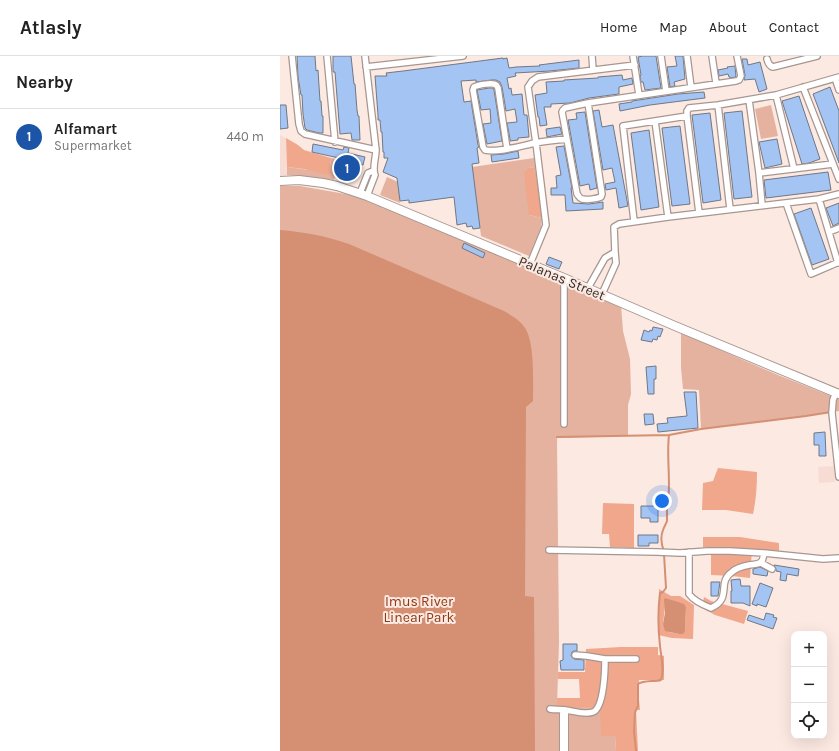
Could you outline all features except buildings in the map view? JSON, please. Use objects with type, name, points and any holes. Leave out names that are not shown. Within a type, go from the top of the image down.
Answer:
[{"type":"main road","name":"Palanas Street","points":[[280,181],[299,180],[323,183],[363,195],[837,393]]},
{"type":"main road","points":[[564,714],[564,751]]},
{"type":"street","points":[[292,56],[301,131],[305,134],[335,142],[376,150]]},
{"type":"street","points":[[327,56],[335,142]]},
{"type":"street","points":[[363,195],[368,173],[373,171],[376,150],[365,56]]},
{"type":"street","points":[[401,56],[402,63]]},
{"type":"street","points":[[366,66],[402,63],[438,57],[463,56]]},
{"type":"street","points":[[592,56],[593,70]]},
{"type":"street","points":[[633,56],[639,95]]},
{"type":"street","points":[[661,56],[666,91]]},
{"type":"street","points":[[687,56],[691,87]]},
{"type":"street","points":[[712,56],[716,83]]},
{"type":"street","points":[[588,104],[602,194],[601,197],[598,198],[582,199],[577,194],[566,139],[562,112],[565,108],[639,95],[736,81],[739,80],[741,76],[737,56]]},
{"type":"street","points":[[767,59],[769,65],[773,67],[815,56]]},
{"type":"street","points":[[530,264],[546,225],[528,88],[532,81],[538,77],[635,65]]},
{"type":"street","points":[[699,213],[687,116],[687,111],[689,108],[776,96],[837,77],[839,90]]},
{"type":"street","points":[[507,149],[497,85],[477,85],[473,90],[483,147],[485,150],[507,149],[566,139]]},
{"type":"street","points":[[803,87],[839,179]]},
{"type":"street","points":[[776,96],[794,169]]},
{"type":"street","points":[[749,100],[762,205]]},
{"type":"street","points":[[718,104],[730,209]]},
{"type":"street","points":[[634,221],[623,126],[687,116]]},
{"type":"street","points":[[655,121],[668,217]]},
{"type":"street","points":[[759,173],[833,164]]},
{"type":"street","points":[[602,294],[616,262],[614,227],[619,224],[786,203],[839,194]]},
{"type":"street","points":[[786,203],[811,274],[839,262],[819,198]]},
{"type":"street","points":[[829,232],[839,228]]},
{"type":"street","points":[[588,288],[605,258],[615,252]]},
{"type":"street","points":[[564,278],[564,424]]},
{"type":"street","points":[[837,393],[833,400],[832,413],[839,477]]},
{"type":"street","points":[[549,550],[680,553],[730,551],[823,559],[839,558]]},
{"type":"street","points":[[689,552],[689,594],[696,601],[711,608],[718,605],[721,601],[723,597],[724,581],[732,571],[749,565],[758,564],[763,559],[764,553]]},
{"type":"street","points":[[761,562],[772,569]]},
{"type":"street","points":[[575,655],[606,659],[636,659]]},
{"type":"street","points":[[550,710],[566,710],[584,713],[593,712],[597,709],[602,698],[606,659]]},
{"type":"shaded area","points":[[280,135],[286,138],[287,175],[280,176]]},
{"type":"shaded area","points":[[286,138],[304,150],[331,158],[330,168],[332,172],[329,175],[304,169],[287,167]]},
{"type":"shaded area","points":[[535,167],[542,218],[529,215],[524,173],[529,168]]},
{"type":"shaded area","name":"Imus River Linear Park","points":[[280,230],[315,235],[349,244],[504,311],[518,320],[525,328],[532,353],[533,374],[533,401],[526,407],[525,596],[534,597],[535,751],[280,751]]},
{"type":"shaded area","points":[[834,466],[835,482],[819,483],[818,467]]},
{"type":"shaded area","points":[[718,468],[757,472],[753,514],[726,510],[702,510],[703,483],[713,481]]},
{"type":"shaded area","points":[[603,503],[634,504],[634,548],[610,547],[609,534],[602,534]]},
{"type":"shaded area","points":[[703,537],[740,537],[779,543],[779,551],[752,549],[750,578],[711,575],[711,547],[703,547]]},
{"type":"shaded area","points":[[659,589],[671,596],[680,596],[694,605],[693,639],[672,638],[658,635]],"holes":[[[666,598],[686,607],[685,631],[679,634],[669,632],[663,624]]]},
{"type":"shaded area","points":[[704,597],[711,601],[748,611],[744,624],[715,615],[702,608]]},
{"type":"shaded area","points":[[666,598],[684,604],[686,607],[685,631],[683,634],[665,631],[663,624],[665,613],[664,599]]},
{"type":"shaded area","points":[[658,647],[658,655],[664,656],[664,680],[639,680],[640,710],[636,710],[638,751],[616,751],[615,736],[601,736],[600,708],[557,707],[557,698],[580,698],[579,679],[558,679],[558,672],[585,672],[586,649]]},
{"type":"green space","points":[[771,105],[778,136],[761,139],[755,109]]},
{"type":"green space","points":[[331,158],[339,160],[334,180],[287,175],[287,167],[332,172],[330,168]]},
{"type":"green space","points":[[534,158],[535,167],[529,168],[529,215],[542,218],[541,227],[529,256],[481,236],[472,167]]},
{"type":"green space","points":[[387,177],[398,182],[400,203],[380,195]]},
{"type":"green space","name":"Imus River Linear Park","points":[[280,186],[300,186],[351,195],[621,305],[623,331],[630,359],[631,394],[628,405],[628,436],[557,438],[559,642],[557,706],[601,708],[601,736],[615,736],[616,751],[280,751]]},
{"type":"green space","points":[[681,331],[739,358],[839,399],[839,411],[701,429],[699,390],[683,389],[681,368]]},
{"type":"waterway","points":[[557,437],[669,435],[701,429],[831,412]]},
{"type":"waterway","points":[[664,551],[661,538],[667,521],[669,491],[669,435]]},
{"type":"waterway","points":[[636,751],[634,731],[635,712],[638,706],[638,684],[661,680],[662,676],[663,668],[659,639],[659,612],[660,593],[666,588],[664,554]]},
{"type":"place","name":"Alfamart","points":[[347,168]]}]
